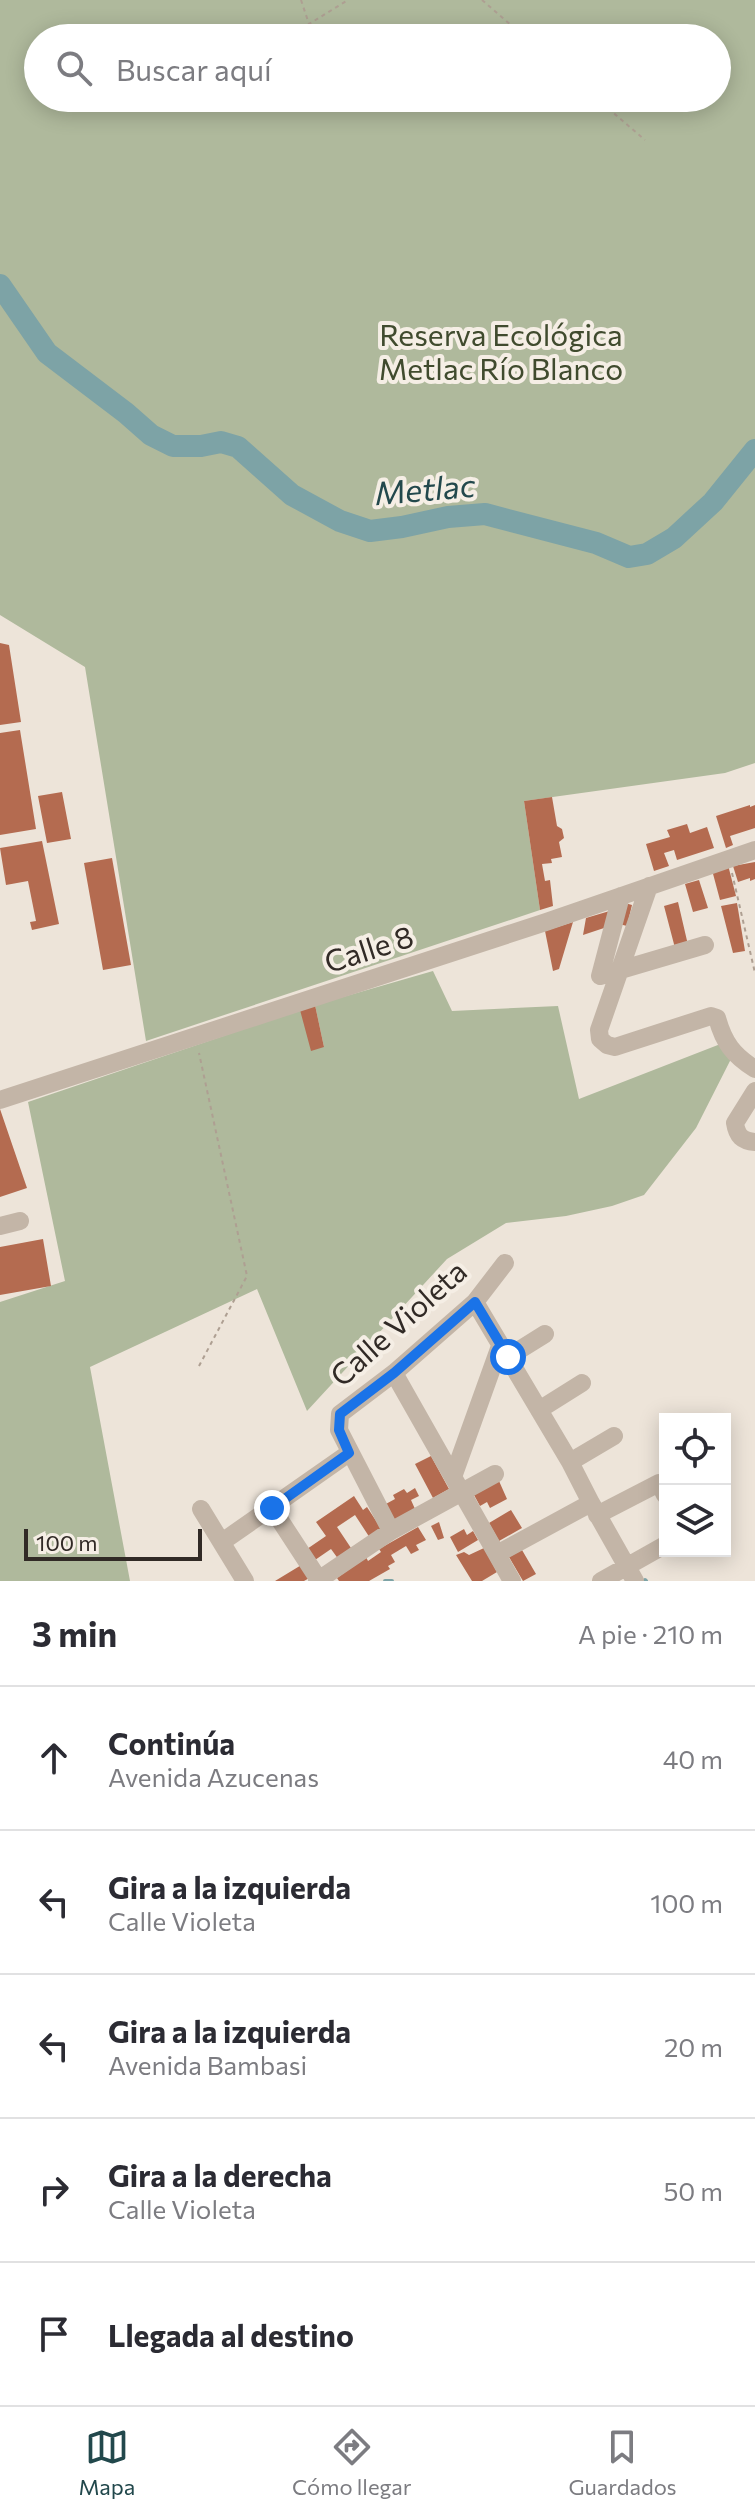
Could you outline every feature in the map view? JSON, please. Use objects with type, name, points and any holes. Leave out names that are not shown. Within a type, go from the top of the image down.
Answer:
[{"type":"street","name":"Calle 8","points":[[0,1100],[755,850]]},
{"type":"street","points":[[649,886],[599,1030],[600,1039],[615,1047],[711,1016],[717,1018],[722,1037],[740,1059],[755,1069]]},
{"type":"street","points":[[621,896],[600,976],[705,945]]},
{"type":"street","points":[[755,1091],[735,1123],[737,1134],[745,1141],[755,1142]]},
{"type":"street","points":[[0,1226],[20,1221]]},
{"type":"street","name":"Calle Violeta","points":[[349,1453],[339,1430],[340,1414],[394,1373],[475,1302],[505,1263]]},
{"type":"street","points":[[475,1302],[570,1462],[631,1574]]},
{"type":"street","points":[[458,1485],[504,1352],[545,1334]]},
{"type":"street","points":[[394,1373],[512,1581]]},
{"type":"street","points":[[539,1410],[582,1383]]},
{"type":"street","points":[[570,1462],[614,1436]]},
{"type":"street","points":[[222,1542],[349,1453],[391,1531]]},
{"type":"street","points":[[272,1508],[318,1581],[458,1485],[495,1474]]},
{"type":"street","points":[[497,1554],[594,1509],[659,1490]]},
{"type":"street","points":[[201,1509],[245,1581]]},
{"type":"street","points":[[601,1581],[631,1574],[659,1550]]},
{"type":"path","points":[[301,0],[309,24],[348,0]]},
{"type":"path","points":[[482,0],[510,24]]},
{"type":"path","points":[[612,112],[645,140]]},
{"type":"path","points":[[729,859],[755,973]]},
{"type":"path","points":[[195,1036],[247,1276],[199,1366]]},
{"type":"green space","name":"Reserva Ecológica Metlac Río Blanco","points":[[0,0],[755,0],[755,763],[725,773],[524,801],[540,910],[146,1041],[85,667],[0,615]]},
{"type":"green space","points":[[433,971],[452,1011],[558,1006],[579,1099],[723,1043],[732,1057],[696,1128],[644,1195],[566,1216],[506,1223],[447,1259],[307,1411],[257,1289],[90,1367],[130,1581],[0,1581],[0,1302],[65,1281],[28,1102],[300,1010],[324,1047],[315,1005]]},
{"type":"building","points":[[0,643],[9,645],[21,722],[0,725]]},
{"type":"building","points":[[20,730],[36,829],[0,835],[0,733]]},
{"type":"building","points":[[62,792],[71,839],[47,843],[38,796]]},
{"type":"building","points":[[552,797],[557,826],[562,829],[564,838],[559,842],[562,857],[542,864],[545,881],[550,880],[553,906],[540,910],[524,801]]},
{"type":"building","points":[[755,805],[755,828],[730,836],[733,845],[726,848],[716,816]]},
{"type":"building","points":[[687,824],[690,833],[707,827],[714,848],[677,860],[674,850],[664,853],[669,866],[654,871],[646,844],[670,837],[667,830]]},
{"type":"building","points":[[42,841],[59,924],[32,930],[30,922],[36,921],[28,881],[6,885],[0,848]]},
{"type":"building","points":[[112,858],[131,965],[103,970],[84,863]]},
{"type":"building","points":[[755,862],[755,879],[738,882],[733,866]]},
{"type":"building","points":[[728,865],[736,896],[720,900],[712,870]]},
{"type":"building","points":[[699,880],[708,908],[693,912],[685,884]]},
{"type":"building","points":[[678,902],[688,945],[675,948],[664,906]]},
{"type":"building","points":[[625,903],[632,905],[627,926],[619,924]]},
{"type":"building","points":[[737,903],[745,951],[733,953],[721,906]]},
{"type":"building","points":[[613,910],[610,926],[583,935],[586,918]]},
{"type":"building","points":[[573,922],[559,969],[553,971],[545,931]]},
{"type":"building","points":[[315,1005],[324,1047],[311,1051],[300,1010]]},
{"type":"building","points":[[0,1109],[27,1188],[0,1197]]},
{"type":"building","points":[[43,1239],[51,1286],[0,1295],[0,1247]]},
{"type":"building","points":[[431,1456],[449,1489],[433,1498],[415,1464]]},
{"type":"building","points":[[499,1481],[507,1499],[490,1508],[487,1502],[480,1506],[474,1495]]},
{"type":"building","points":[[415,1488],[419,1496],[411,1500],[415,1509],[394,1521],[384,1505],[395,1499],[393,1495]]},
{"type":"building","points":[[354,1496],[363,1510],[367,1507],[382,1530],[370,1538],[355,1515],[337,1527],[353,1551],[339,1560],[331,1549],[315,1560],[307,1549],[326,1536],[316,1522]]},
{"type":"building","points":[[511,1510],[522,1528],[499,1541],[489,1523]]},
{"type":"building","points":[[439,1522],[444,1538],[438,1540],[431,1526]]},
{"type":"building","points":[[418,1527],[426,1540],[416,1545],[419,1550],[411,1554],[406,1546],[391,1555],[395,1562],[388,1566],[390,1569],[369,1581],[339,1581],[337,1578],[366,1557],[368,1561],[381,1552],[379,1549]]},
{"type":"building","points":[[464,1529],[467,1535],[473,1531],[478,1540],[458,1552],[450,1537]]},
{"type":"building","points":[[484,1548],[497,1572],[482,1581],[472,1581],[456,1555],[464,1552],[469,1555]]},
{"type":"building","points":[[522,1550],[536,1574],[523,1581],[509,1557]]},
{"type":"building","points":[[303,1564],[311,1577],[304,1581],[275,1581]]},
{"type":"waterway","name":"Metlac","points":[[0,285],[47,353],[151,435],[173,446],[221,442],[238,447],[292,495],[340,521],[370,531],[448,517],[485,514],[596,543],[629,557],[647,554],[674,538],[713,502],[755,450]]},
{"type":"waterway","points":[[385,1581],[392,1581]]},
{"type":"route","points":[[272,1508],[349,1453],[339,1430],[340,1414],[394,1373],[475,1302],[508,1357]]}]
